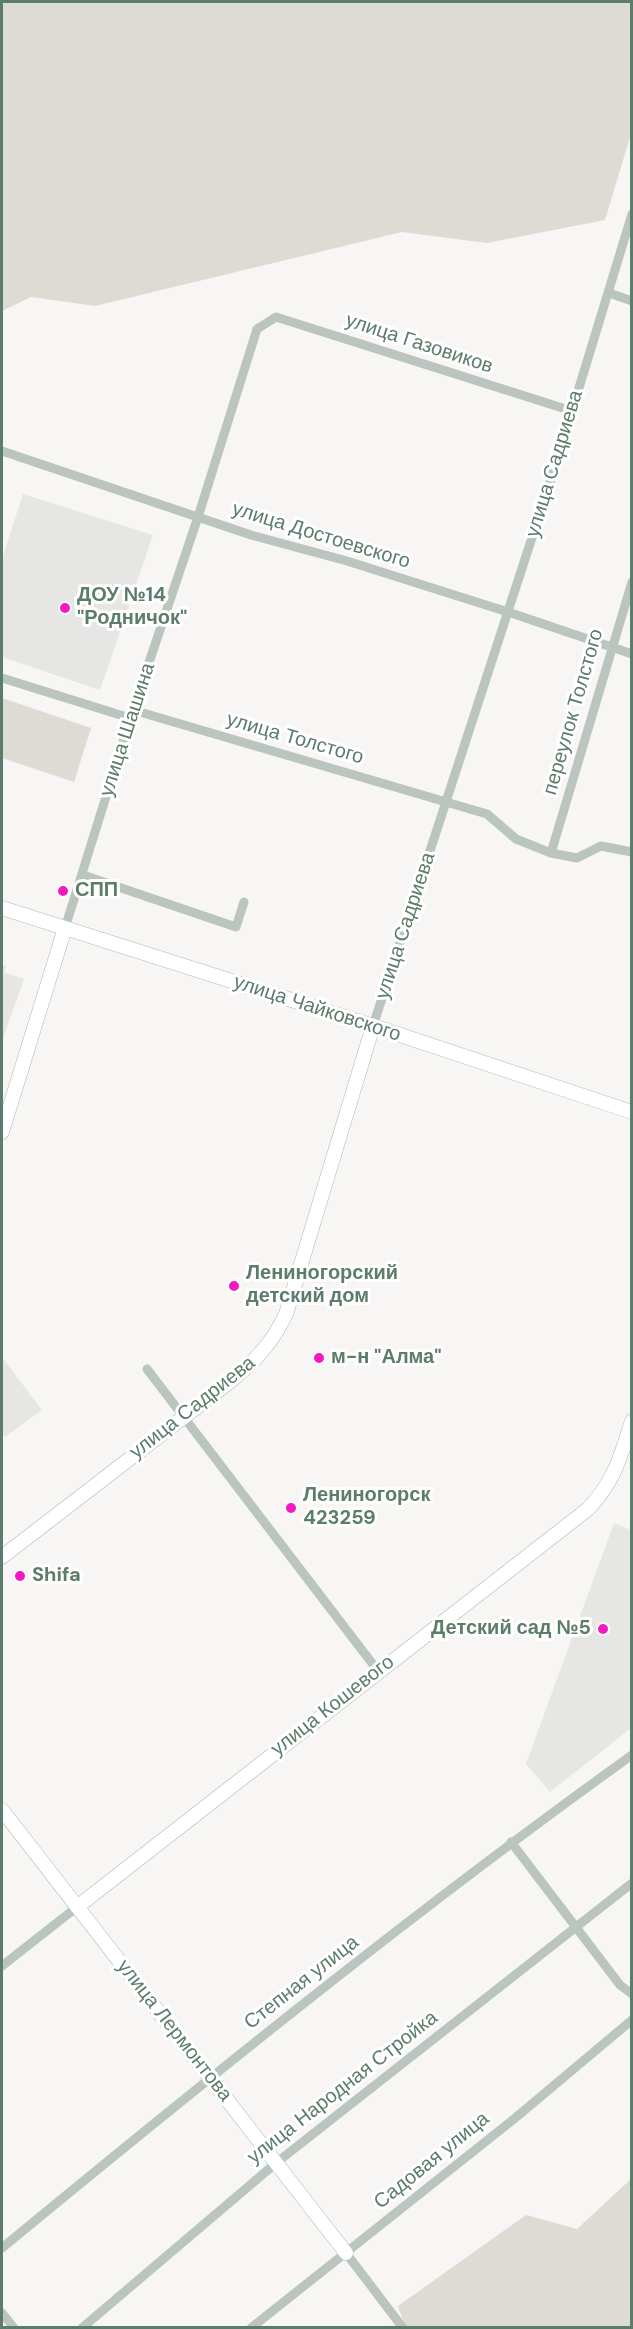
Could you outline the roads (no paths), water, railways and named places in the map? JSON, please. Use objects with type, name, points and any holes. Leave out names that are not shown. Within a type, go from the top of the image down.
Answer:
[{"type":"street","name":"улица Садриева","points":[[2,1557],[251,1364],[276,1336],[286,1314],[373,1026],[508,612],[632,214]]},
{"type":"street","points":[[609,292],[632,301]]},
{"type":"street","name":"улица Газовиков","points":[[257,328],[276,317],[572,411]]},
{"type":"street","name":"улица Шашина","points":[[2,1132],[131,714],[198,517],[257,328]]},
{"type":"street","name":"улица Достоевского","points":[[2,451],[251,535],[347,561],[632,654]]},
{"type":"street","name":"переулок Толстого","points":[[551,853],[632,582]]},
{"type":"street","name":"улица Толстого","points":[[2,678],[487,814],[516,839],[551,853],[577,858],[601,846],[632,852]]},
{"type":"street","points":[[82,875],[236,927],[244,903]]},
{"type":"street","name":"улица Чайковского","points":[[2,908],[373,1026],[632,1112]]},
{"type":"street","points":[[147,1369],[378,1671]]},
{"type":"street","name":"улица Кошевого","points":[[2,1966],[588,1509],[604,1492],[615,1473],[632,1421]]},
{"type":"street","name":"Степная улица","points":[[2,2248],[210,2078],[511,1842],[632,1755]]},
{"type":"street","name":"улица Лермонтова","points":[[2,1810],[346,2253]]},
{"type":"street","points":[[511,1842],[620,1985],[632,1994]]},
{"type":"street","name":"улица Народная Стройка","points":[[82,2328],[276,2163],[632,1883]]},
{"type":"street","name":"Садовая улица","points":[[251,2328],[514,2119],[632,2020]]},
{"type":"street","points":[[346,2253],[403,2328]]},
{"type":"street","points":[[2,2313],[14,2328]]},
{"type":"place","name":"ДОУ №14 \"Родничок\"","points":[[65,608]]},
{"type":"place","name":"СПП","points":[[63,891]]},
{"type":"place","name":"Лениногорский детский дом","points":[[234,1286]]},
{"type":"place","name":"м-н \"Алма\"","points":[[319,1358]]},
{"type":"place","name":"Лениногорск 423259","points":[[291,1508]]},
{"type":"place","name":"Shifa","points":[[20,1576]]},
{"type":"place","name":"Детский сад №5","points":[[603,1629]]}]
